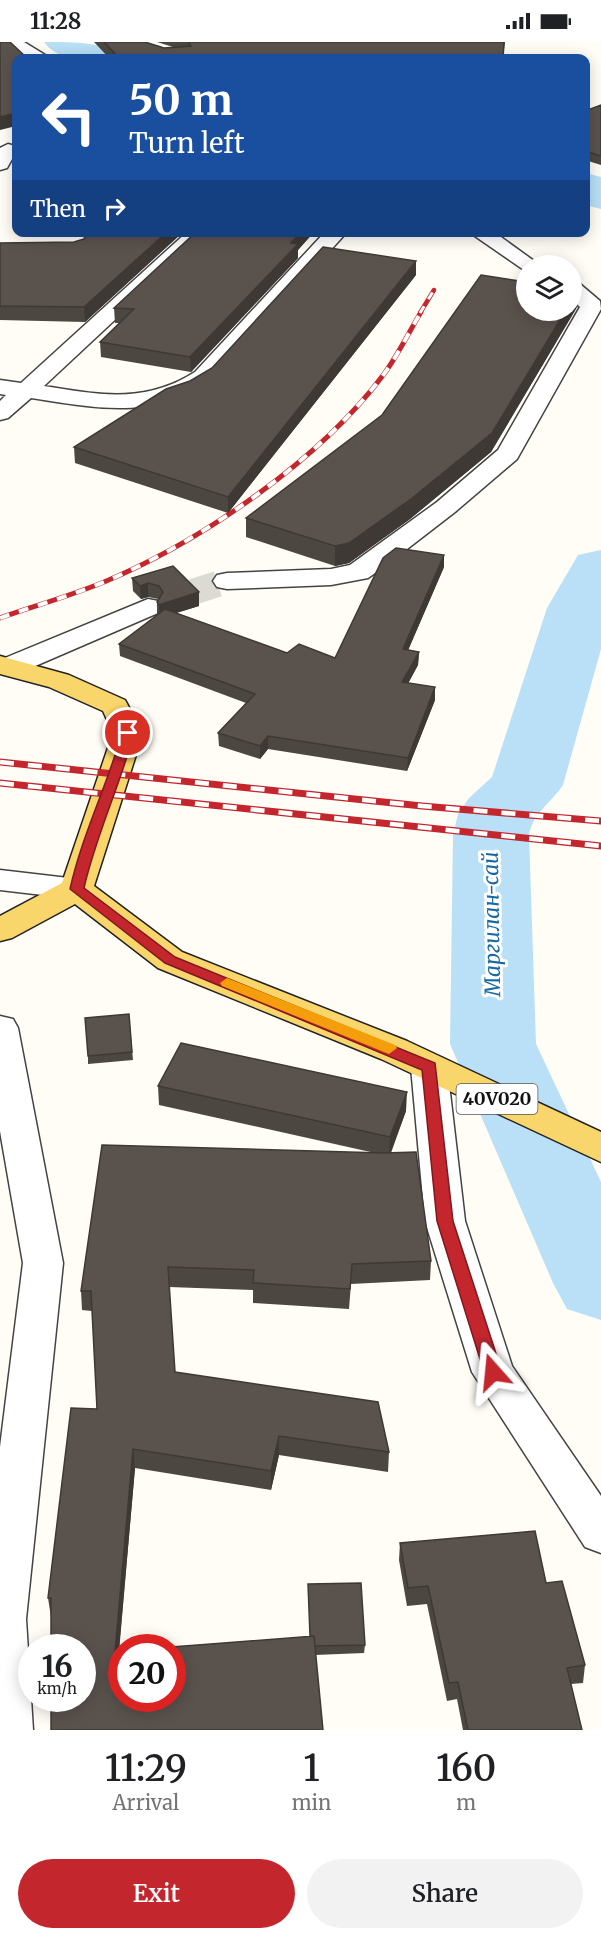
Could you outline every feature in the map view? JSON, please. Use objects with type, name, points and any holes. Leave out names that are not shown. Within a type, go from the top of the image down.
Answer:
[{"type":"main road","points":[[0,930],[77,889],[85,852],[117,774],[128,733],[115,706],[59,681],[4,666]]},
{"type":"main road","name":"40V020","points":[[77,889],[170,960],[394,1050],[601,1148]]},
{"type":"street","points":[[12,42],[34,54]]},
{"type":"street","points":[[0,413],[103,322],[194,237]]},
{"type":"street","points":[[0,387],[102,399],[146,401],[181,392],[202,377],[332,237]]},
{"type":"street","points":[[487,237],[516,256]]},
{"type":"street","points":[[227,581],[331,577],[358,572],[446,507],[507,454],[592,306],[582,298]]},
{"type":"street","points":[[4,666],[148,607]]},
{"type":"street","points":[[0,880],[77,889]]},
{"type":"street","points":[[0,1028],[43,1263],[12,1433],[2,1619],[8,1730]]},
{"type":"street","points":[[429,1067],[445,1221],[493,1372],[601,1533]]},
{"type":"building","points":[[0,42],[10,42],[23,54],[12,54],[12,114],[0,117]]},
{"type":"building","points":[[104,42],[145,42],[164,48],[191,46],[188,42],[504,42],[503,54],[115,54]]},
{"type":"building","points":[[601,105],[601,156],[590,153],[590,109]]},
{"type":"building","points":[[85,237],[161,237],[84,307],[0,306],[0,243],[74,242]]},
{"type":"building","points":[[191,237],[296,237],[291,243],[298,244],[190,357],[100,342],[134,309],[114,308]]},
{"type":"building","points":[[323,247],[416,261],[228,497],[74,447],[166,389],[190,381],[212,368]]},
{"type":"building","points":[[481,275],[516,280],[516,321],[559,321],[492,433],[411,499],[349,543],[335,546],[246,518],[382,415]]},
{"type":"building","points":[[396,548],[444,555],[403,649],[419,652],[402,682],[435,687],[408,758],[268,736],[260,746],[218,733],[255,694],[119,644],[165,609],[287,653],[299,644],[335,658],[383,558]]},
{"type":"building","points":[[173,566],[199,592],[159,605],[157,602],[163,592],[159,586],[148,583],[140,586],[132,578]]},
{"type":"building","points":[[129,1014],[132,1052],[88,1056],[85,1018]]},
{"type":"building","points":[[181,1043],[407,1092],[390,1137],[158,1086]]},
{"type":"building","points":[[102,1145],[416,1152],[431,1261],[352,1264],[350,1289],[253,1283],[254,1270],[168,1267],[175,1372],[378,1402],[389,1452],[279,1436],[271,1471],[133,1449],[117,1634],[108,1634],[108,1712],[186,1712],[186,1646],[314,1636],[323,1730],[51,1730],[51,1712],[96,1712],[96,1634],[51,1634],[51,1598],[48,1598],[71,1408],[97,1409],[91,1291],[81,1291]]},
{"type":"building","points":[[535,1531],[546,1583],[562,1581],[585,1665],[567,1668],[582,1730],[468,1730],[458,1682],[449,1683],[428,1586],[408,1588],[400,1543]]},
{"type":"building","points":[[361,1583],[365,1645],[315,1646],[314,1636],[310,1636],[308,1584]]},
{"type":"waterway","name":"Маргилан-сай","points":[[64,42],[96,54]]},
{"type":"waterway","name":"Маргилан-сай","points":[[590,190],[601,195]]},
{"type":"waterway","name":"Маргилан-сай","points":[[601,569],[580,608],[526,785],[495,814],[491,835],[493,1044],[601,1283]]},
{"type":"tunnel","points":[[156,604],[227,581]]},
{"type":"railway","points":[[420,313],[434,290]]},
{"type":"railway","points":[[0,618],[91,587],[142,565],[219,521],[257,495],[293,467],[358,406],[389,367],[421,312]]},
{"type":"railway","points":[[0,762],[422,806],[601,821]]},
{"type":"railway","points":[[0,783],[601,846]]},
{"type":"slow traffic","points":[[227,983],[389,1048]]},
{"type":"route","points":[[128,733],[117,774],[85,852],[77,889],[170,960],[394,1050],[429,1067],[445,1221],[493,1372]]}]
